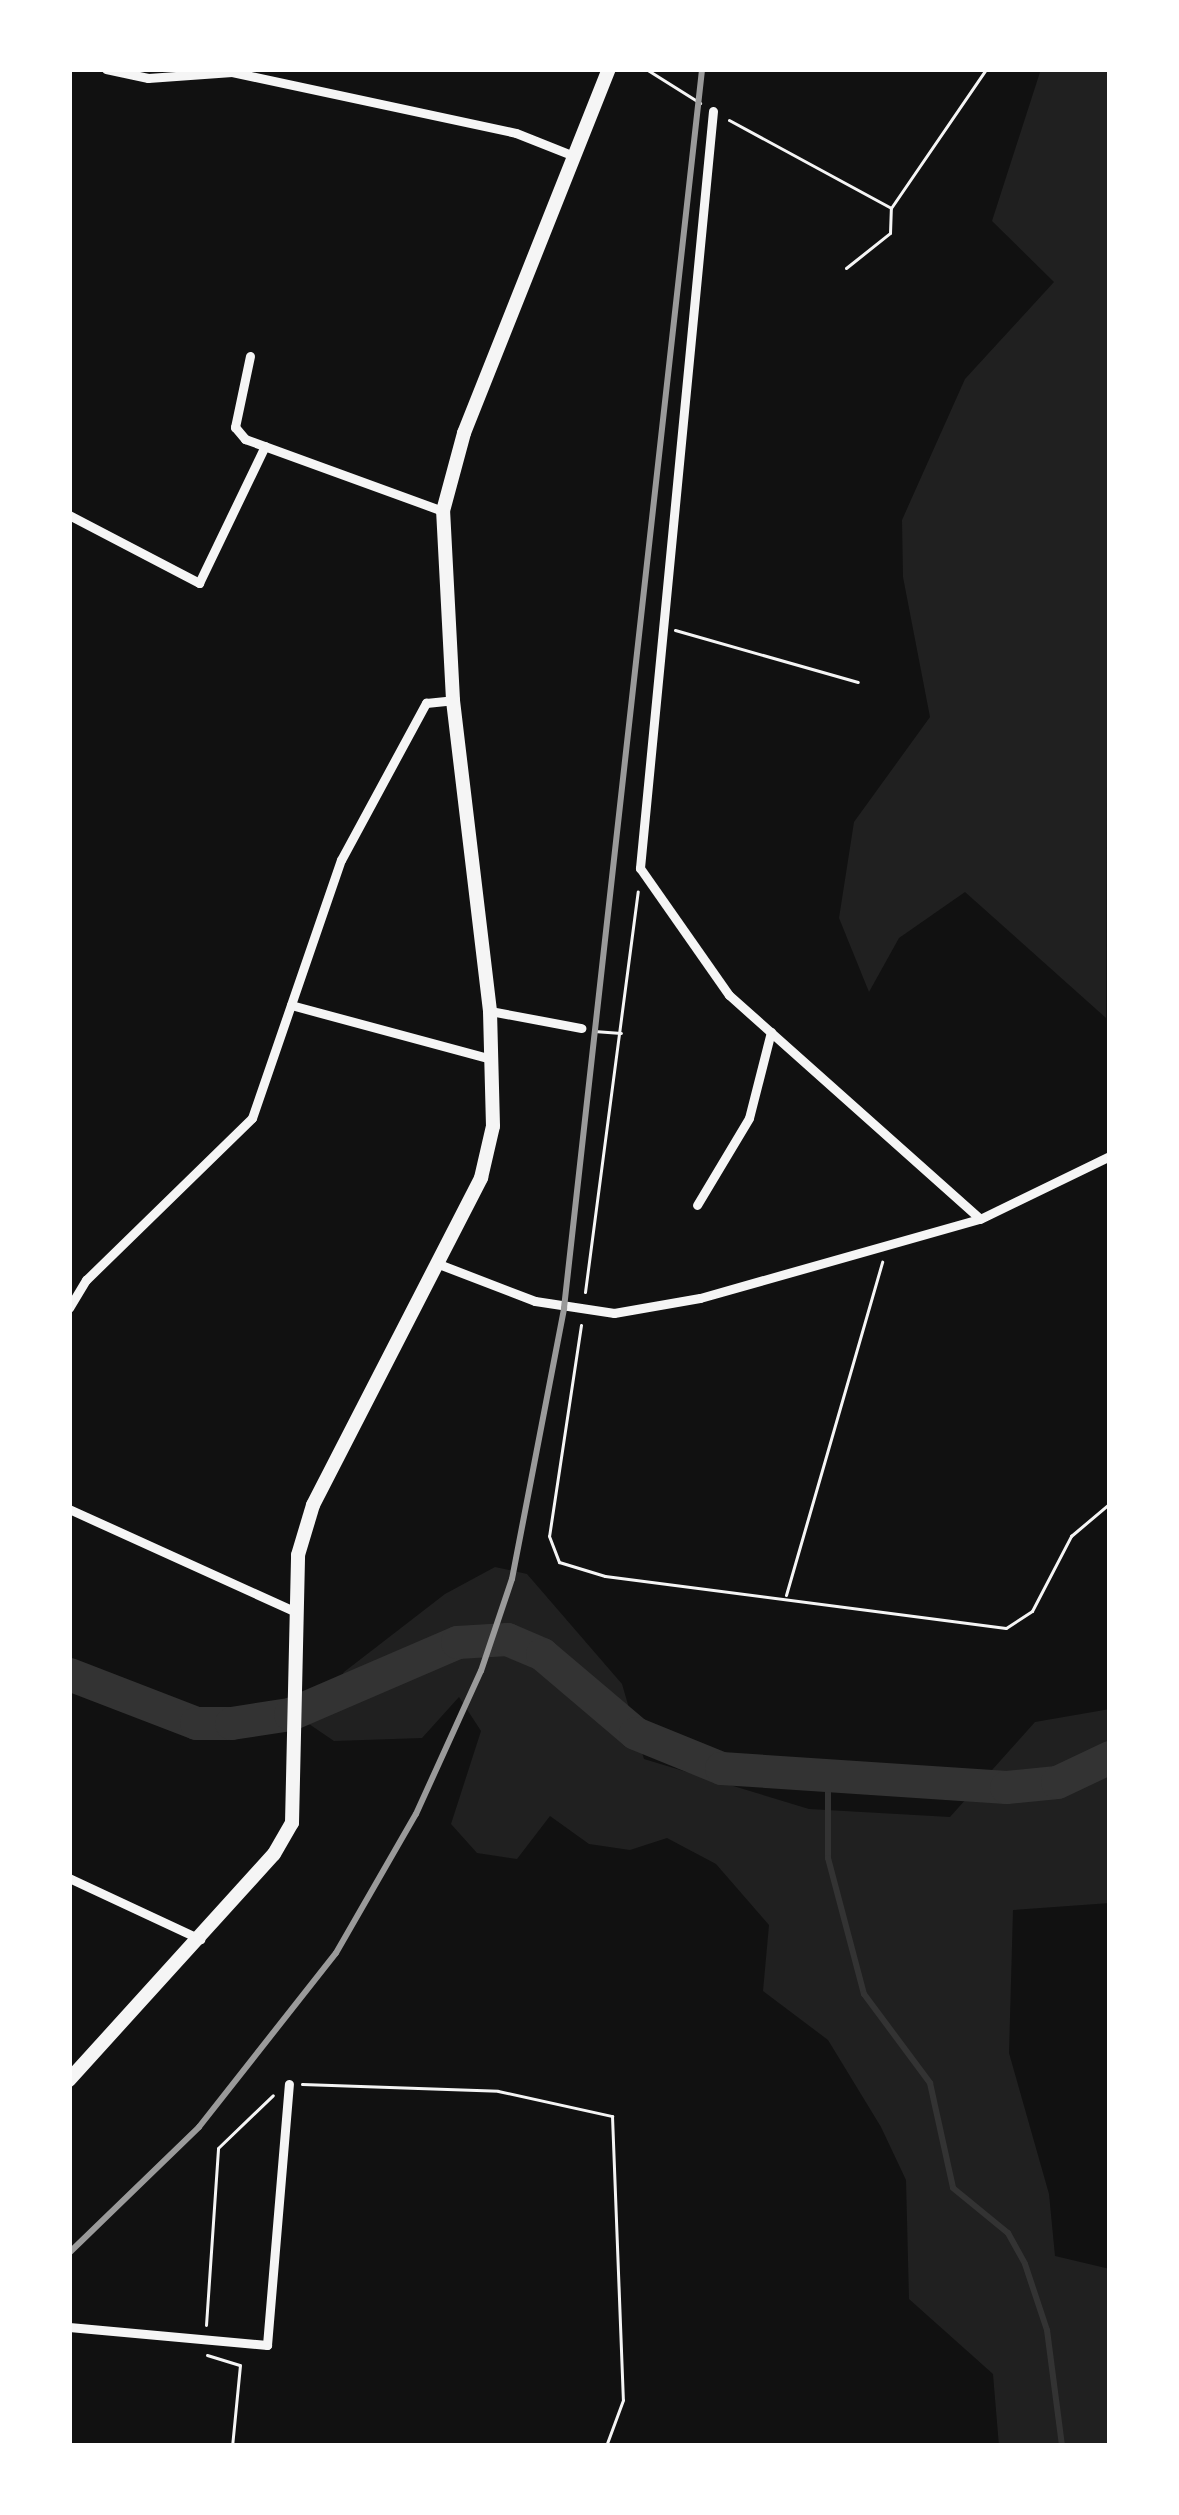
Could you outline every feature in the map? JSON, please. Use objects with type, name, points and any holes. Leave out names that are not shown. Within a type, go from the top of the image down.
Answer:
[{"type":"highway","points":[[69,2080],[200,1939],[292,1823],[298,1555],[313,1505],[482,1178],[493,1126],[490,1011],[453,700],[443,511],[464,433],[609,69]]},
{"type":"street","points":[[106,69],[148,78],[232,72],[516,133],[574,156]]},
{"type":"street","points":[[713,111],[640,868],[729,995],[980,1219]]},
{"type":"street","points":[[250,356],[235,428],[265,446],[443,511]]},
{"type":"street","points":[[69,515],[199,583],[265,446]]},
{"type":"street","points":[[69,1308],[86,1280],[252,1118],[341,860],[426,703],[453,700]]},
{"type":"street","points":[[292,1005],[491,1059]]},
{"type":"street","points":[[490,1011],[581,1028]]},
{"type":"street","points":[[697,1204],[749,1118],[771,1032]]},
{"type":"street","points":[[436,1263],[535,1301],[614,1313],[700,1298],[886,1249],[980,1219],[1110,1156]]},
{"type":"street","points":[[69,1509],[296,1612]]},
{"type":"street","points":[[69,1878],[200,1939]]},
{"type":"street","points":[[69,2327],[102,2324],[267,2345],[289,2084]]},
{"type":"path","points":[[646,69],[713,111],[892,208]]},
{"type":"path","points":[[846,268],[890,233],[892,208],[986,69]]},
{"type":"path","points":[[662,626],[858,682]]},
{"type":"path","points":[[640,868],[623,1034],[549,1536],[559,1562],[605,1576],[1006,1628],[1032,1611],[1071,1536],[1110,1503]]},
{"type":"path","points":[[581,1028],[623,1034]]},
{"type":"path","points":[[786,1594],[886,1249]]},
{"type":"path","points":[[232,2446],[240,2365],[204,2354],[218,2148],[289,2084],[498,2091],[612,2116],[623,2400],[605,2446]]},
{"type":"shaded area","points":[[1041,69],[1110,69],[1106,1018],[965,892],[899,938],[869,992],[839,918],[854,822],[930,717],[903,577],[902,520],[965,379],[1054,282],[992,221]]},
{"type":"shaded area","points":[[495,1567],[527,1574],[622,1684],[644,1759],[809,1809],[950,1817],[1035,1722],[1110,1709],[1110,1903],[1013,1910],[1009,2053],[1049,2194],[1055,2256],[1110,2269],[1110,2446],[999,2446],[993,2374],[909,2299],[906,2180],[881,2127],[828,2040],[763,1991],[769,1925],[716,1864],[667,1838],[630,1850],[589,1844],[550,1816],[517,1859],[477,1853],[451,1824],[481,1731],[459,1697],[422,1738],[334,1741],[309,1724],[344,1672],[445,1594]]},
{"type":"waterway","points":[[69,1674],[196,1723],[231,1723],[290,1714],[457,1642],[507,1639],[542,1654],[635,1733],[721,1768],[1006,1787],[1057,1782],[1110,1757]]},
{"type":"waterway","points":[[828,1777],[828,1858],[864,1994],[930,2083],[953,2188],[1008,2233],[1025,2264],[1047,2330],[1062,2446]]},
{"type":"railway","points":[[69,2253],[199,2127],[336,1953],[416,1814],[481,1671],[512,1579],[564,1308],[702,69]]}]
